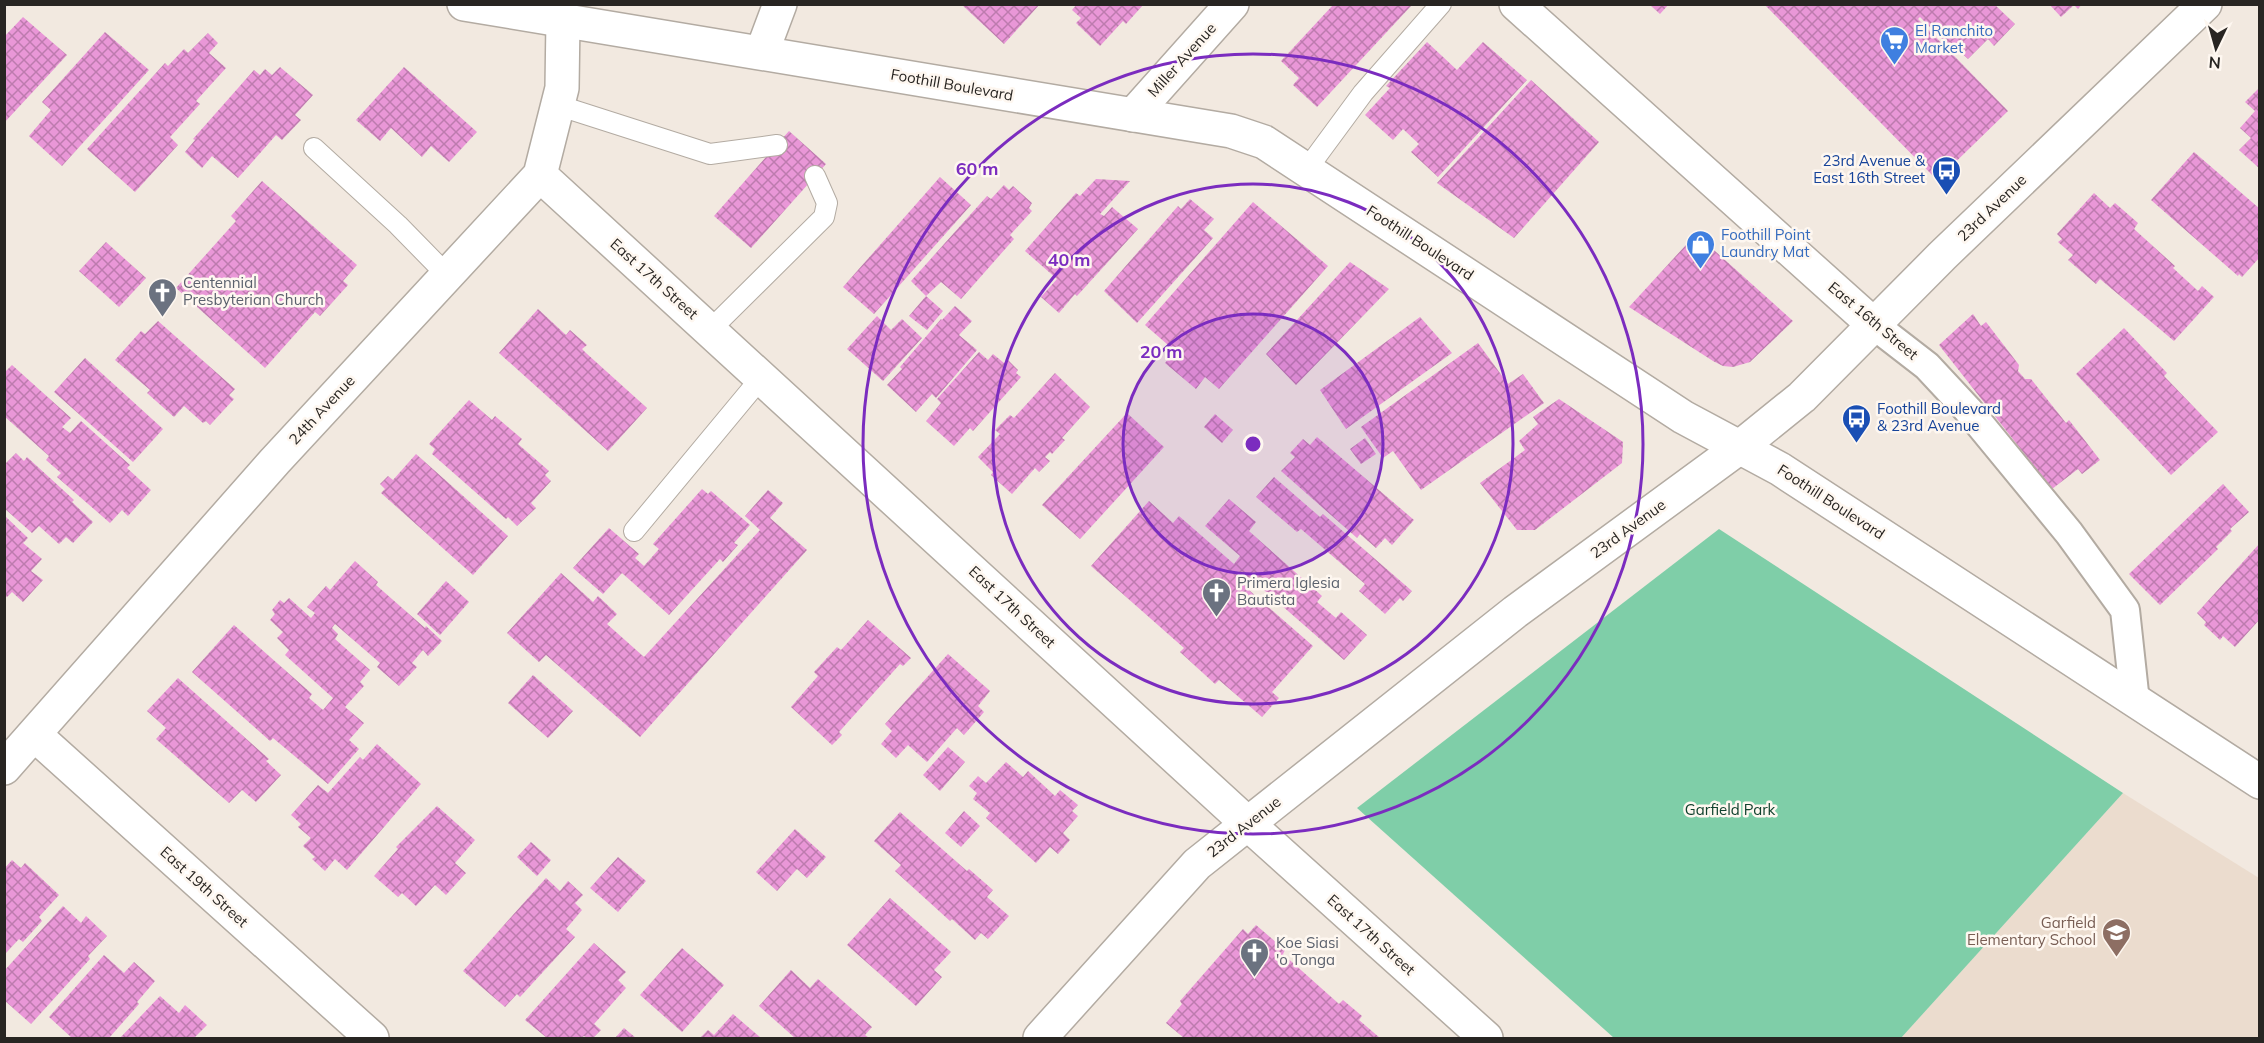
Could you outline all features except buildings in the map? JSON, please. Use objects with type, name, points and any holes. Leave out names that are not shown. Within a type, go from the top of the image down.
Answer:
[{"type":"street","name":"Foothill Boulevard","points":[[464,4],[1231,131],[1264,142],[1683,417],[1798,480],[2259,782]]},
{"type":"street","points":[[762,52],[780,4]]},
{"type":"street","name":"Miller Avenue","points":[[1133,115],[1232,4]]},
{"type":"street","name":"East 16th Street","points":[[1516,4],[1874,325],[1927,366],[1968,410],[2069,533],[2125,610],[2135,702]]},
{"type":"street","name":"23rd Avenue","points":[[1040,1038],[1197,864],[1515,612],[1740,447],[1802,398],[1966,233],[2205,4]]},
{"type":"street","name":"24th Avenue","points":[[4,768],[275,461],[540,175],[562,88],[563,20]]},
{"type":"street","name":"East 17th Street","points":[[540,175],[1248,824],[1486,1038]]},
{"type":"street","name":"East 19th Street","points":[[35,735],[372,1038]]},
{"type":"lane","points":[[1307,169],[1363,93],[1441,4]]},
{"type":"lane","points":[[557,105],[710,154],[777,145]]},
{"type":"lane","points":[[314,148],[398,225],[447,275]]},
{"type":"lane","points":[[710,330],[824,217],[827,203],[815,176]]},
{"type":"lane","points":[[634,531],[761,378]]},
{"type":"shaded area","name":"Garfield Elementary School","points":[[2123,793],[2259,878],[2259,1038],[1901,1038]]},
{"type":"green space","name":"Garfield Park","points":[[1719,529],[2123,793],[1901,1038],[1614,1038],[1357,808]]},
{"type":"place","name":"El Ranchito Market","points":[[1894,66]]},
{"type":"place","name":"23rd Avenue & East 16th Street","points":[[1946,196]]},
{"type":"place","name":"Foothill Point Laundry Mat","points":[[1700,270]]},
{"type":"place","name":"Centennial Presbyterian Church","points":[[162,318]]},
{"type":"place","name":"Foothill Boulevard & 23rd Avenue","points":[[1856,444]]},
{"type":"place","name":"Primera Iglesia Bautista","points":[[1216,618]]},
{"type":"place","name":"Garfield Elementary School","points":[[2117,958]]},
{"type":"place","name":"Koe Siasi 'o Tonga","points":[[1255,978]]}]
